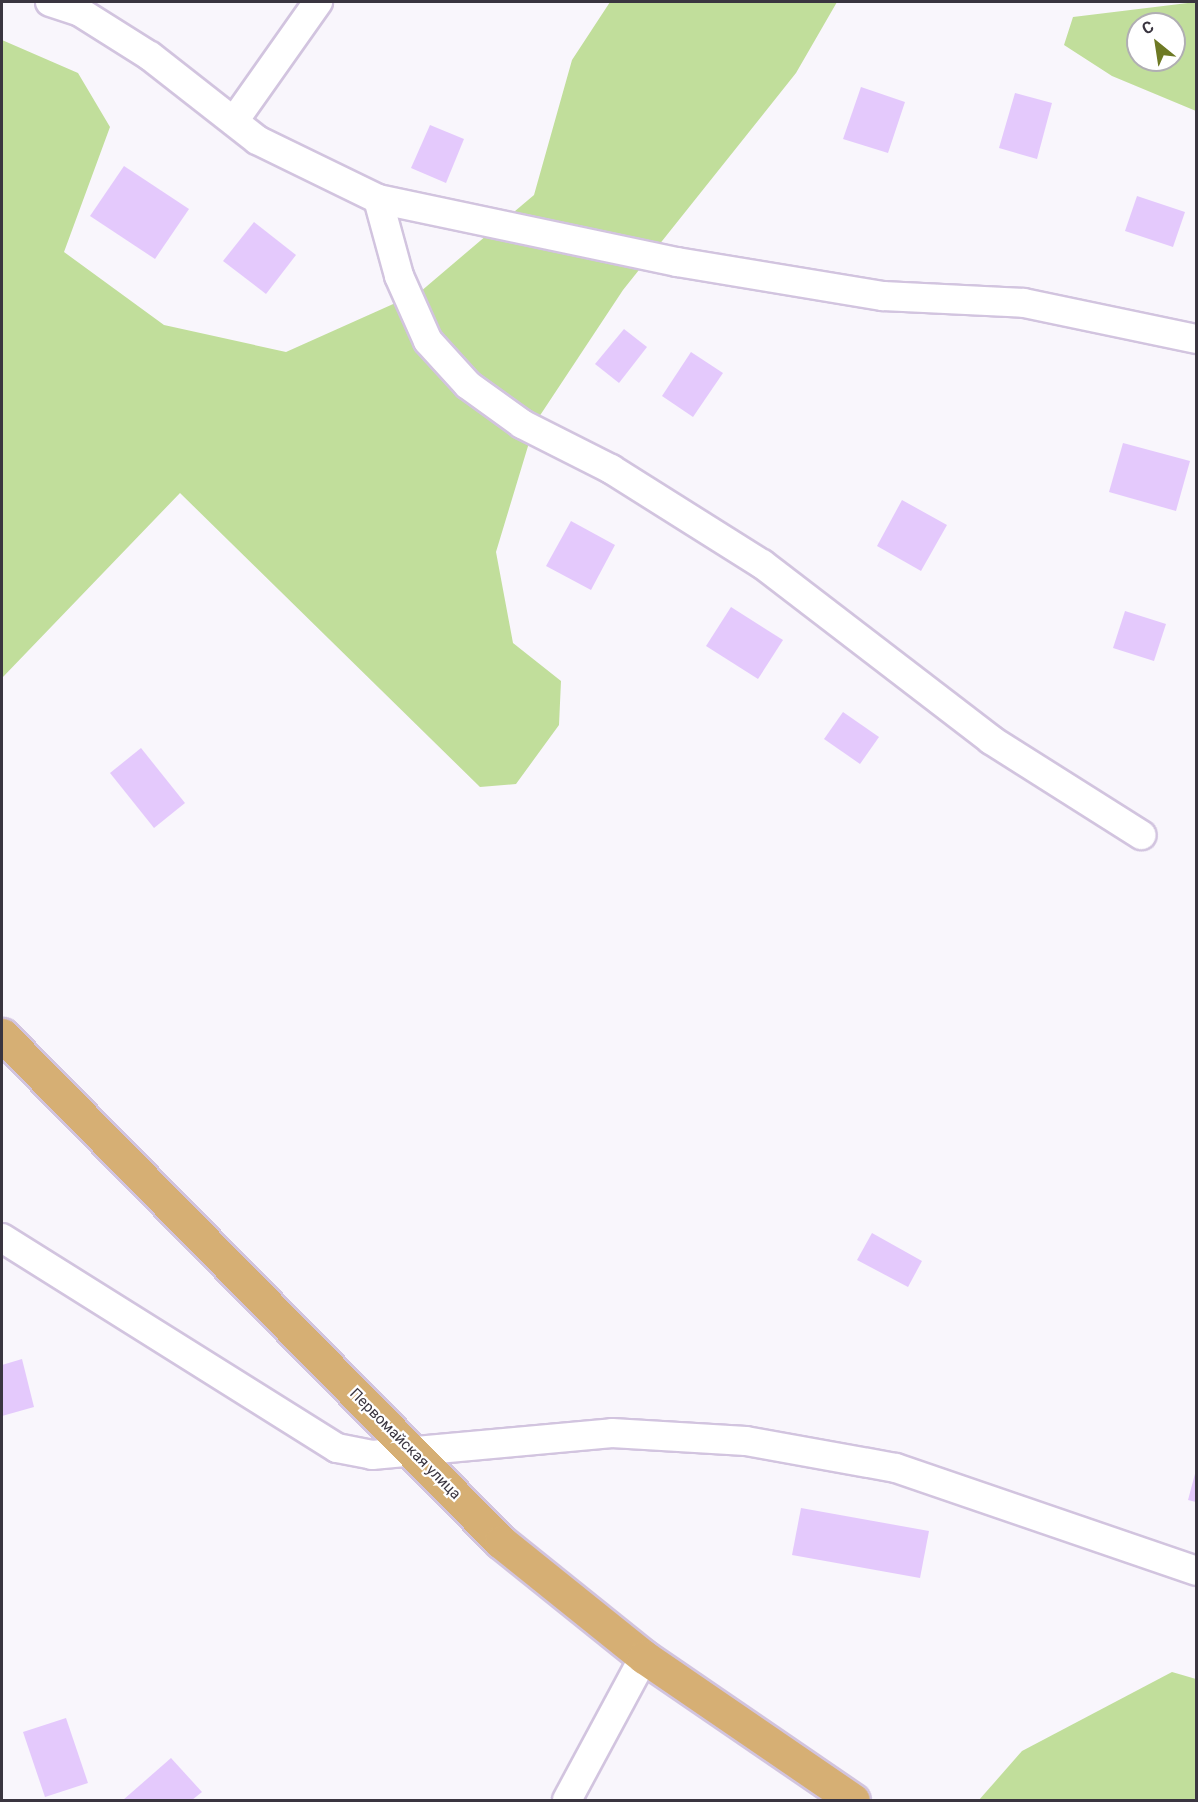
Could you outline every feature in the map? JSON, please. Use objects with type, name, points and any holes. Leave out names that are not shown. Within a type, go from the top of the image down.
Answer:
[{"type":"main road","name":"Первомайская улица","points":[[2,1035],[501,1542],[644,1657],[853,1800]]},
{"type":"street","points":[[50,2],[80,12],[150,56],[257,140],[378,200],[677,262],[883,296],[1024,303],[1197,339]]},
{"type":"street","points":[[234,121],[318,2]]},
{"type":"street","points":[[378,200],[399,276],[428,341],[468,385],[522,424],[610,469],[762,564],[991,740],[1141,835]]},
{"type":"street","points":[[2,1238],[227,1377],[307,1434],[337,1448],[372,1455],[612,1433],[746,1441],[896,1468],[1197,1571]]},
{"type":"street","points":[[567,1800],[644,1657]]},
{"type":"green space","points":[[610,2],[837,2],[796,73],[623,290],[535,423],[496,552],[513,643],[561,681],[559,725],[516,784],[480,787],[180,493],[2,678],[2,40],[78,73],[110,127],[64,252],[164,325],[286,352],[420,292],[534,195],[572,60]]},
{"type":"green space","points":[[1196,2],[1196,111],[1112,76],[1064,45],[1073,17]]},
{"type":"green space","points":[[1172,1672],[1196,1679],[1196,1800],[979,1800],[1022,1751]]},
{"type":"building","points":[[861,87],[905,102],[888,153],[843,139]]},
{"type":"building","points":[[1015,93],[1052,103],[1037,159],[999,148]]},
{"type":"building","points":[[430,125],[464,139],[446,183],[411,168]]},
{"type":"building","points":[[124,166],[189,209],[155,259],[90,216]]},
{"type":"building","points":[[1137,196],[1185,212],[1173,247],[1125,231]]},
{"type":"building","points":[[254,222],[296,255],[266,294],[223,261]]},
{"type":"building","points":[[624,329],[647,347],[619,383],[595,364]]},
{"type":"building","points":[[691,352],[723,373],[693,417],[662,396]]},
{"type":"building","points":[[1123,443],[1190,461],[1176,511],[1109,492]]},
{"type":"building","points":[[902,500],[947,525],[921,571],[877,546]]},
{"type":"building","points":[[571,521],[615,545],[591,590],[546,566]]},
{"type":"building","points":[[731,607],[783,640],[758,679],[706,646]]},
{"type":"building","points":[[1125,611],[1166,624],[1154,661],[1113,648]]},
{"type":"building","points":[[843,712],[879,737],[860,764],[824,739]]},
{"type":"building","points":[[141,748],[185,803],[154,828],[110,773]]},
{"type":"building","points":[[872,1233],[922,1261],[908,1287],[857,1260]]},
{"type":"building","points":[[22,1359],[34,1407],[2,1416],[2,1365]]},
{"type":"building","points":[[1196,1470],[1196,1502],[1188,1500]]},
{"type":"building","points":[[801,1508],[929,1531],[920,1578],[792,1555]]},
{"type":"building","points":[[66,1718],[88,1783],[45,1797],[23,1732]]},
{"type":"building","points":[[171,1758],[202,1792],[192,1800],[123,1800]]}]
